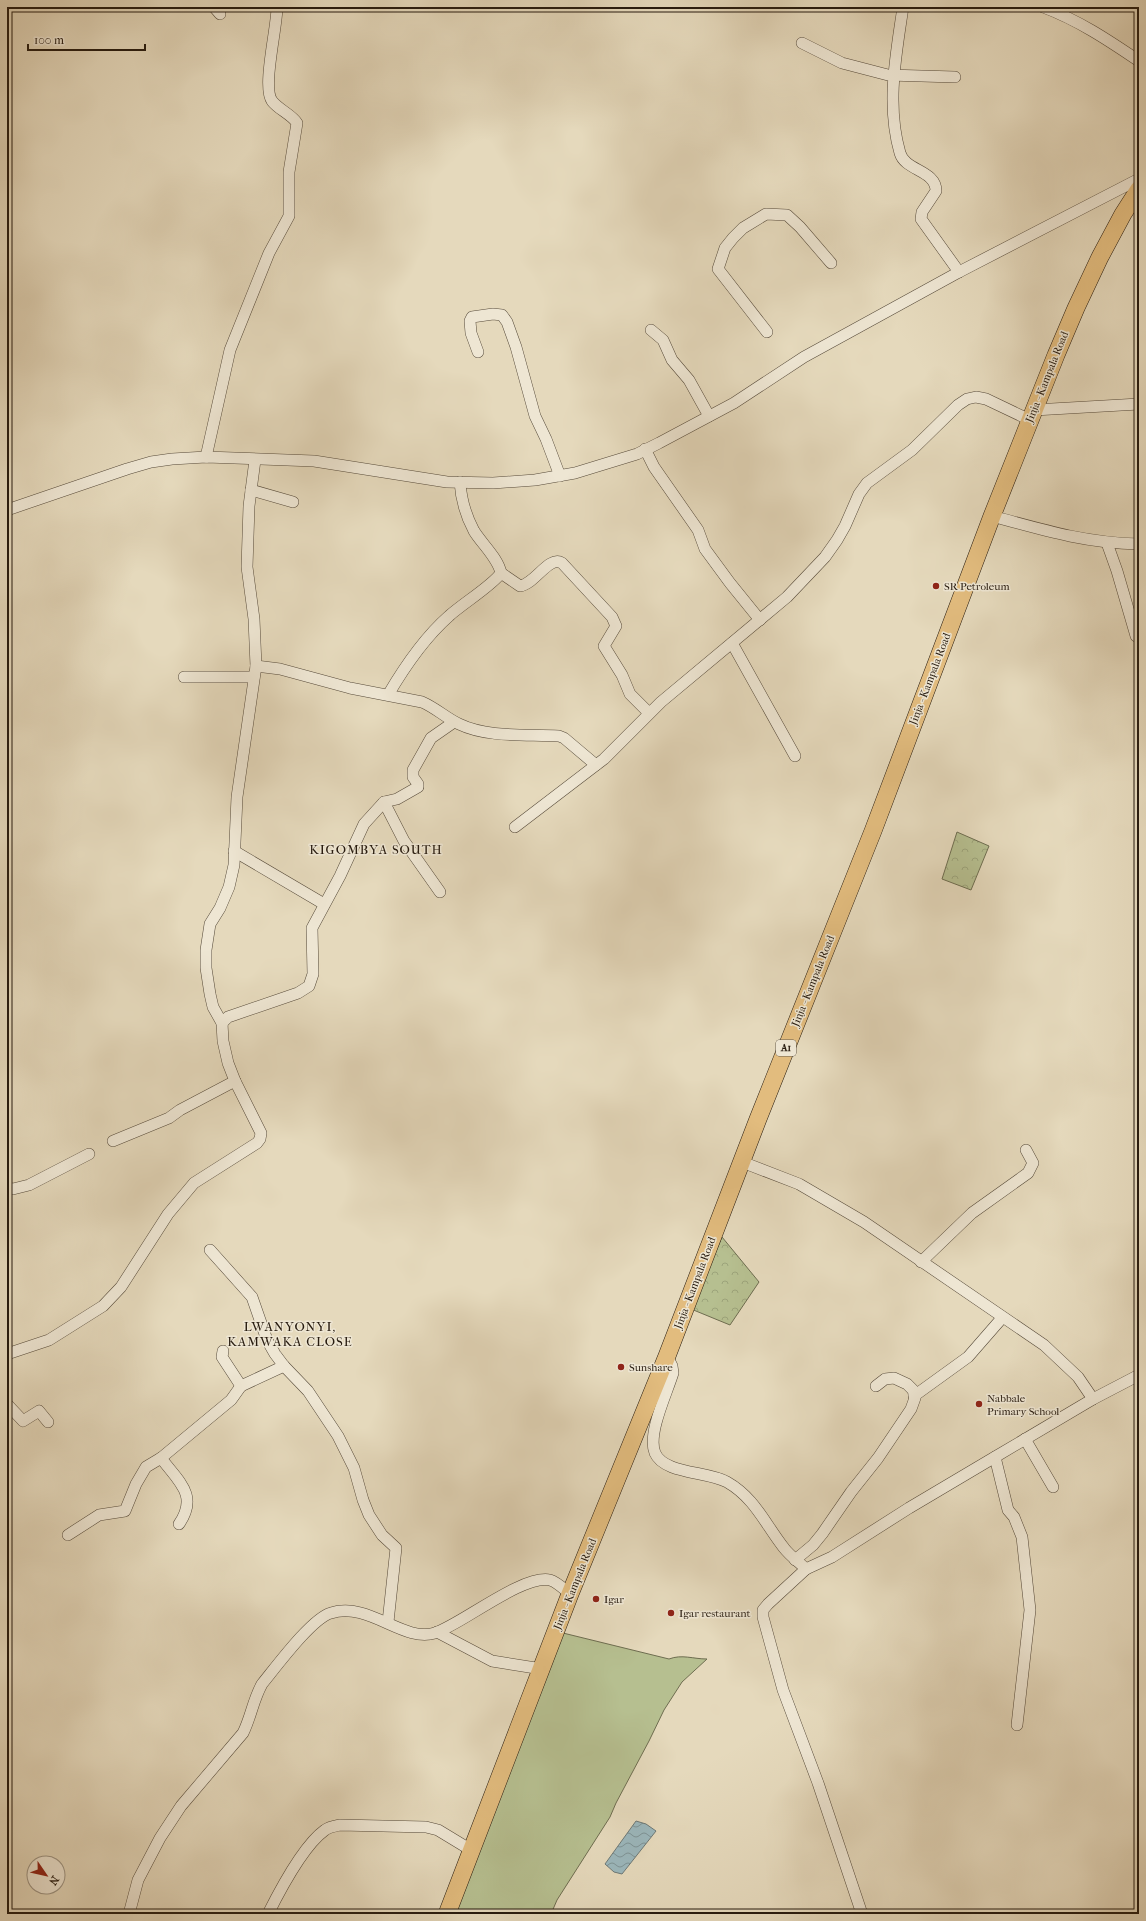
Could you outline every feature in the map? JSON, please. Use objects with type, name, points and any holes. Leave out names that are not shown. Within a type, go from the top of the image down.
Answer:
[{"type":"highway","name":"Jinja - Kampala Road","points":[[447,1914],[570,1594],[667,1356],[873,831],[992,516],[1032,415],[1076,308],[1123,214],[1139,189]]},
{"type":"street","points":[[206,457],[230,350],[269,253],[289,216],[289,172],[297,123],[294,118],[273,102],[268,94],[268,80],[276,28],[277,7]]},
{"type":"street","points":[[903,7],[894,76],[892,110],[900,154],[908,164],[927,175],[934,182],[936,188],[933,196],[922,212],[921,219],[959,272]]},
{"type":"street","points":[[1043,7],[1072,18],[1089,27],[1139,61]]},
{"type":"street","points":[[802,43],[842,63],[894,76],[955,77]]},
{"type":"street","points":[[7,510],[151,462],[206,457],[314,461],[374,472],[447,482],[493,483],[560,476],[637,454],[734,403],[804,357],[959,272],[1139,178]]},
{"type":"street","points":[[767,332],[718,269],[724,248],[743,228],[766,214],[787,215],[800,227],[831,263]]},
{"type":"street","points":[[478,352],[471,333],[470,321],[472,317],[493,314],[502,315],[507,322],[516,347],[535,416],[546,439],[560,476]]},
{"type":"street","points":[[651,330],[663,340],[672,360],[689,380],[709,416]]},
{"type":"street","points":[[515,827],[614,751],[649,713],[787,597],[825,557],[845,526],[859,494],[867,482],[912,450],[958,405],[967,399],[976,397],[1032,415],[1139,404]]},
{"type":"street","points":[[645,449],[654,467],[698,530],[705,549],[760,620]]},
{"type":"street","points":[[7,1354],[49,1340],[103,1306],[121,1287],[168,1214],[186,1190],[194,1183],[257,1143],[260,1139],[261,1134],[235,1081],[228,1063],[223,1041],[222,1023],[213,1007],[208,983],[207,935],[210,924],[220,908],[229,887],[234,865],[237,797],[256,666],[254,619],[247,567],[251,490],[255,460]]},
{"type":"street","points":[[460,482],[460,496],[474,531],[499,566],[501,573],[520,586],[527,585],[552,562],[562,563],[612,617],[616,626],[604,646],[622,675],[630,694],[649,713]]},
{"type":"street","points":[[251,490],[292,502]]},
{"type":"street","points":[[992,516],[1061,535],[1107,543],[1139,544]]},
{"type":"street","points":[[1107,543],[1118,571],[1136,636],[1139,638]]},
{"type":"street","points":[[388,695],[430,635],[460,607],[501,573]]},
{"type":"street","points":[[732,643],[795,756]]},
{"type":"street","points":[[256,666],[280,669],[350,688],[422,702],[433,707],[454,722],[466,727],[492,733],[524,736],[559,736],[564,738],[596,764]]},
{"type":"street","points":[[184,677],[254,677]]},
{"type":"street","points":[[222,1023],[228,1017],[298,993],[308,986],[313,974],[312,928],[340,876],[364,824],[384,802],[397,799],[418,788],[418,784],[413,777],[413,770],[431,738],[454,722]]},
{"type":"street","points":[[384,802],[404,841],[440,892]]},
{"type":"street","points":[[234,851],[324,904]]},
{"type":"street","points":[[113,1141],[169,1118],[180,1110],[235,1081]]},
{"type":"street","points":[[921,1262],[972,1213],[1028,1172],[1033,1163],[1026,1150]]},
{"type":"street","points":[[7,1188],[13,1189],[29,1184],[89,1154]]},
{"type":"street","points":[[742,1162],[799,1184],[864,1222],[1002,1318],[1044,1344],[1078,1377],[1093,1399]]},
{"type":"street","points":[[210,1250],[252,1297],[267,1340],[284,1366],[308,1391],[338,1436],[354,1468],[369,1515],[382,1535],[396,1548],[388,1622]]},
{"type":"street","points":[[914,1396],[968,1357],[1002,1318]]},
{"type":"street","points":[[223,1351],[222,1357],[240,1386]]},
{"type":"street","points":[[667,1356],[672,1366],[673,1373],[655,1428],[653,1443],[655,1452],[659,1459],[664,1464],[713,1476],[734,1487],[754,1504],[783,1548],[806,1568]]},
{"type":"street","points":[[68,1535],[99,1515],[125,1511],[136,1484],[146,1467],[161,1458],[230,1400],[240,1386],[284,1366]]},
{"type":"street","points":[[862,1914],[818,1783],[783,1690],[763,1617],[763,1610],[806,1568],[832,1557],[909,1508],[1093,1399],[1138,1377]]},
{"type":"street","points":[[796,1560],[822,1534],[851,1492],[878,1458],[911,1409],[914,1396],[913,1390],[906,1384],[894,1378],[885,1379],[876,1386]]},
{"type":"street","points":[[7,1404],[23,1421],[39,1411],[48,1422]]},
{"type":"street","points":[[1025,1439],[1053,1487]]},
{"type":"street","points":[[995,1457],[1008,1510],[1014,1517],[1022,1537],[1030,1610],[1017,1725]]},
{"type":"street","points":[[161,1458],[183,1484],[187,1499],[184,1516],[179,1524]]},
{"type":"street","points":[[130,1914],[138,1880],[160,1838],[181,1806],[243,1733],[249,1722],[256,1694],[262,1684],[315,1623],[330,1613],[357,1611],[425,1636],[437,1632],[498,1598],[542,1580],[551,1580],[570,1594]]},
{"type":"street","points":[[437,1632],[492,1661],[542,1669]]},
{"type":"street","points":[[268,1914],[280,1891],[303,1856],[316,1838],[326,1829],[340,1825],[426,1827],[438,1830],[471,1850]]},
{"type":"green space","points":[[957,832],[989,846],[971,890],[942,879]]},
{"type":"green space","points":[[722,1237],[759,1282],[730,1325],[691,1309]]},
{"type":"green space","points":[[563,1633],[669,1659],[683,1657],[707,1659],[682,1682],[664,1710],[610,1817],[557,1900],[551,1914],[454,1914]]},
{"type":"water","points":[[636,1821],[646,1824],[656,1831],[622,1874],[614,1872],[605,1864]]},
{"type":"place","name":"SR Petroleum","points":[[936,586]]},
{"type":"place","name":"Sunshare","points":[[621,1367]]},
{"type":"place","name":"Nabbale Primary School","points":[[979,1404]]},
{"type":"place","name":"Igar","points":[[596,1599]]},
{"type":"place","name":"Igar restaurant","points":[[671,1613]]},
{"type":"district","name":"KIGOMBYA SOUTH","points":[[376,849]]},
{"type":"district","name":"LWANYONYI, KAMWAKA CLOSE","points":[[290,1334]]}]
